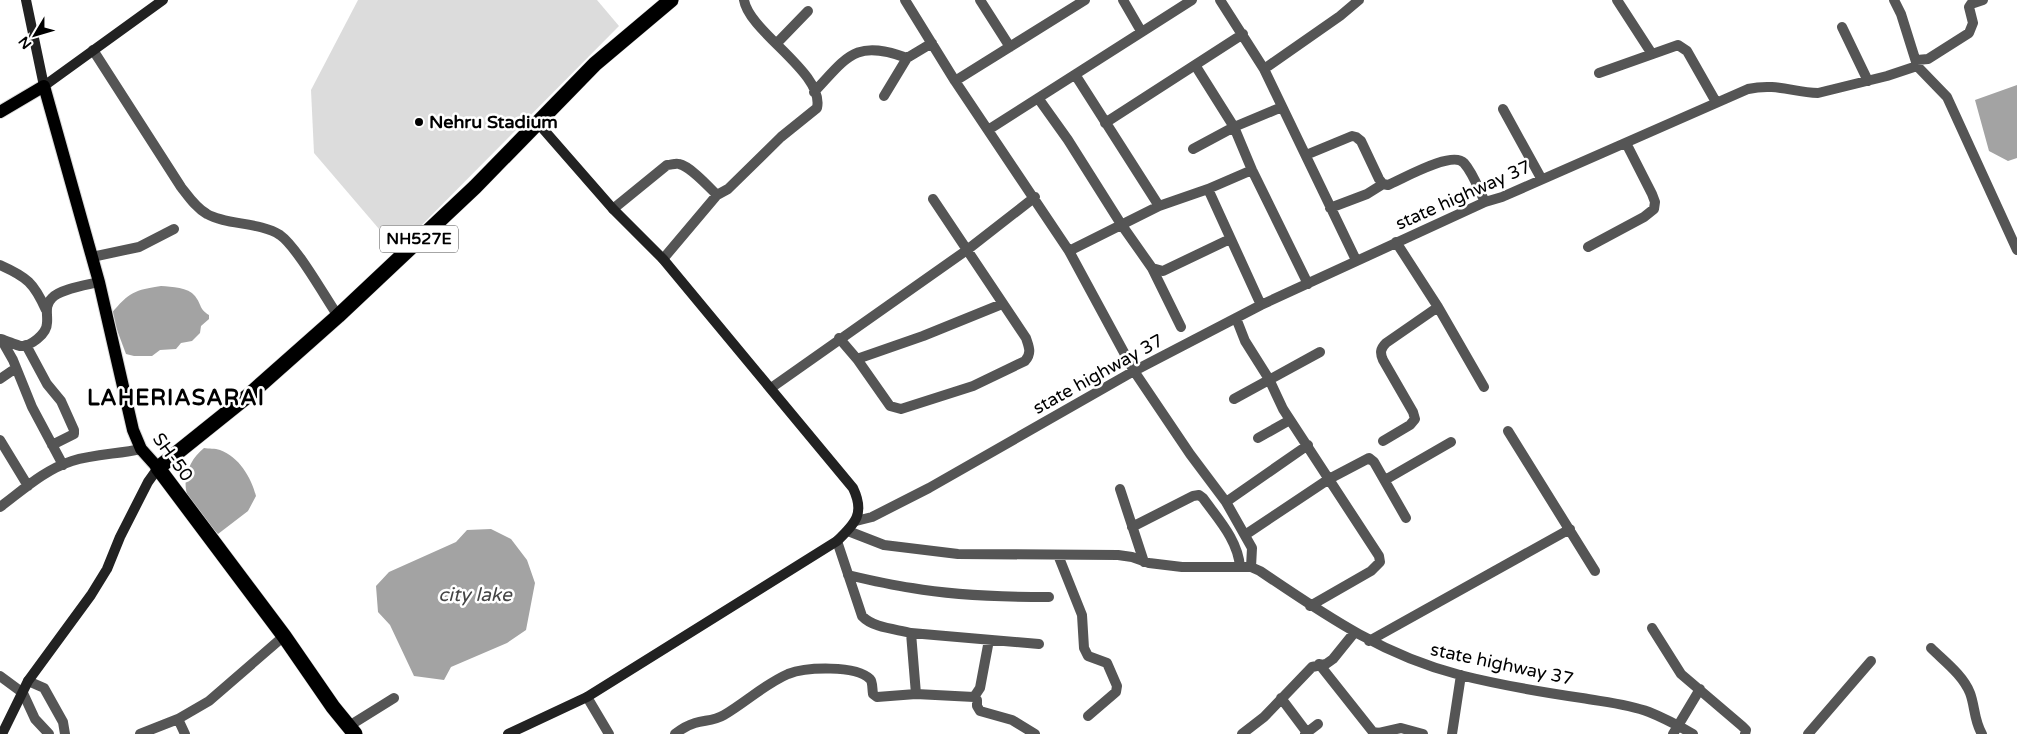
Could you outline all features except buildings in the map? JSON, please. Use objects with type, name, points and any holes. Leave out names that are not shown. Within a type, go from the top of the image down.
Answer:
[{"type":"highway","name":"NH527E","points":[[158,468],[249,395],[338,316],[475,187],[594,64],[671,0]]},
{"type":"highway","name":"SH-50","points":[[158,468],[352,730]]},
{"type":"main road","points":[[0,112],[44,86]]},
{"type":"main road","name":"SH-50","points":[[44,86],[99,282],[129,413],[141,449],[158,468]]},
{"type":"street","points":[[26,0],[44,86],[163,0]]},
{"type":"street","points":[[662,259],[717,195],[728,190],[781,136],[813,112],[818,105],[814,92],[802,71],[749,14],[744,0]]},
{"type":"street","points":[[848,531],[884,545],[958,554],[1118,555],[1144,562],[1182,568],[1251,567],[1252,548],[1226,502],[1190,454],[1134,371],[1069,251],[1035,197],[955,81],[906,0]]},
{"type":"street","points":[[980,0],[1010,47]]},
{"type":"street","points":[[955,81],[1085,0]]},
{"type":"street","points":[[1123,0],[1141,31]]},
{"type":"street","points":[[988,130],[1076,76],[1141,31],[1192,0]]},
{"type":"street","points":[[1220,0],[1264,69],[1356,260]]},
{"type":"street","points":[[1264,69],[1340,16],[1359,0]]},
{"type":"street","points":[[1617,0],[1652,54]]},
{"type":"street","points":[[1894,0],[1901,14],[1917,63],[1948,97],[2017,250]]},
{"type":"street","points":[[1968,3],[1971,4],[1983,0]]},
{"type":"street","name":"state highway 37","points":[[856,521],[872,517],[929,488],[1134,371],[1261,305],[1485,202],[1502,197],[1541,178],[1626,143],[1736,93],[1761,86],[1778,86],[1807,93],[1818,93],[1868,81],[1928,59],[1969,33],[1973,28],[1968,3]]},
{"type":"street","points":[[776,43],[808,11]]},
{"type":"street","points":[[1842,27],[1868,81]]},
{"type":"street","points":[[1105,123],[1243,34]]},
{"type":"street","points":[[884,96],[907,58],[932,43]]},
{"type":"street","points":[[1599,73],[1678,45],[1687,51],[1716,102]]},
{"type":"street","points":[[93,50],[181,187],[194,202],[209,216],[270,230],[282,236],[297,254],[338,316]]},
{"type":"street","points":[[814,92],[834,70],[862,50],[891,52],[907,58]]},
{"type":"street","points":[[1195,65],[1234,127],[1252,170],[1308,284]]},
{"type":"street","points":[[1076,76],[1159,206]]},
{"type":"street","points":[[1038,98],[1068,140],[1121,224],[1152,268],[1181,327]]},
{"type":"street","points":[[1193,149],[1234,127],[1282,107]]},
{"type":"street","points":[[1503,109],[1541,178]]},
{"type":"street","points":[[508,734],[587,697],[838,541],[856,521],[859,510],[853,488],[771,388],[662,259],[613,209],[537,122]]},
{"type":"street","points":[[1306,155],[1352,136],[1356,137],[1361,141],[1379,180],[1383,184]]},
{"type":"street","points":[[1588,247],[1644,217],[1654,209],[1652,194],[1626,143]]},
{"type":"street","points":[[1330,208],[1367,194],[1383,184],[1388,185],[1452,158],[1460,159],[1466,165],[1485,202]]},
{"type":"street","points":[[613,209],[667,165],[674,164],[681,164],[687,168],[717,195]]},
{"type":"street","points":[[1069,251],[1159,206],[1208,189],[1252,170]]},
{"type":"street","points":[[1208,189],[1261,305]]},
{"type":"street","points":[[771,388],[839,338],[967,250],[1035,197]]},
{"type":"street","points":[[839,338],[857,359],[890,406],[901,409],[974,386],[1025,361],[1030,355],[1030,348],[1026,338],[933,199]]},
{"type":"street","points":[[92,257],[139,246],[174,229]]},
{"type":"street","points":[[1152,268],[1164,272],[1230,239]]},
{"type":"street","points":[[1396,242],[1438,307],[1484,387]]},
{"type":"street","points":[[0,265],[23,275],[38,293],[46,310],[48,324],[44,332],[26,345],[21,346],[1,338]]},
{"type":"street","points":[[46,310],[52,297],[59,293],[99,282]]},
{"type":"street","points":[[857,359],[923,336],[1002,304]]},
{"type":"street","points":[[1383,441],[1410,425],[1415,419],[1413,412],[1383,360],[1381,348],[1438,307]]},
{"type":"street","points":[[1236,318],[1245,341],[1269,379],[1279,403],[1379,556],[1380,562],[1371,571],[1310,606]]},
{"type":"street","points":[[1,338],[32,407],[63,465]]},
{"type":"street","points":[[26,345],[47,384],[61,401],[74,430],[74,434],[70,438],[52,445]]},
{"type":"street","points":[[1234,399],[1320,352]]},
{"type":"street","points":[[0,379],[16,368]]},
{"type":"street","points":[[1258,438],[1290,420]]},
{"type":"street","points":[[1508,432],[1595,571]]},
{"type":"street","points":[[0,440],[28,486]]},
{"type":"street","points":[[1385,480],[1451,442]]},
{"type":"street","points":[[1226,502],[1308,445]]},
{"type":"street","points":[[0,507],[43,474],[74,460],[141,449]]},
{"type":"street","points":[[1246,535],[1329,479],[1369,458],[1374,462],[1406,518]]},
{"type":"street","points":[[2,734],[28,681],[103,576],[120,537],[148,482],[158,468]]},
{"type":"street","points":[[1120,489],[1144,562]]},
{"type":"street","points":[[1132,527],[1193,496],[1199,495],[1232,538],[1237,548],[1240,567]]},
{"type":"street","points":[[1368,641],[1570,529]]},
{"type":"street","points":[[838,541],[858,608],[866,621],[911,633],[1039,644]]},
{"type":"street","points":[[1058,555],[1082,615],[1084,648],[1088,656],[1106,662],[1117,686],[1116,692],[1088,716]]},
{"type":"street","name":"state highway 37","points":[[1251,567],[1368,641],[1407,658],[1460,675],[1518,688],[1627,706],[1649,712],[1675,730],[1693,734]]},
{"type":"street","points":[[848,575],[922,590],[1010,597],[1049,597]]},
{"type":"street","points":[[1652,628],[1678,670],[1742,726],[1746,730],[1745,734]]},
{"type":"street","points":[[1242,734],[1264,717],[1312,667],[1318,664],[1326,664],[1333,659],[1354,632]]},
{"type":"street","points":[[911,633],[916,694]]},
{"type":"street","points":[[140,734],[178,719],[208,701],[284,636]]},
{"type":"street","points":[[974,697],[980,688],[989,640]]},
{"type":"street","points":[[1930,648],[1966,685],[1970,694],[1976,724],[1982,734]]},
{"type":"street","points":[[1808,734],[1872,661]]},
{"type":"street","points":[[1318,664],[1373,732],[1379,733],[1401,728],[1423,734]]},
{"type":"street","points":[[674,734],[694,723],[714,720],[789,673],[805,670],[848,669],[869,678],[872,682],[873,694],[877,697],[916,694],[974,697]]},
{"type":"street","points":[[1452,734],[1460,675]]},
{"type":"street","points":[[0,676],[23,694],[35,719],[49,734]]},
{"type":"street","points":[[28,681],[44,688],[63,722],[66,734]]},
{"type":"street","points":[[1675,730],[1700,689]]},
{"type":"street","points":[[587,697],[609,734]]},
{"type":"street","points":[[974,697],[977,700],[976,706],[980,711],[1012,720],[1035,734]]},
{"type":"street","points":[[352,730],[394,698]]},
{"type":"street","points":[[1281,698],[1306,734],[1318,724]]},
{"type":"street","points":[[178,719],[185,734]]},
{"type":"shaded area","name":"Nehru Stadium","points":[[358,0],[597,0],[619,26],[397,250],[314,153],[311,90]]},
{"type":"water","points":[[2017,85],[2017,158],[2008,161],[1989,151],[1975,100]]},
{"type":"water","points":[[161,286],[180,288],[192,293],[202,309],[209,315],[209,319],[201,326],[200,333],[192,341],[181,343],[176,349],[160,350],[152,356],[126,354],[111,314],[133,293]]},
{"type":"water","points":[[204,448],[220,450],[233,457],[247,475],[256,496],[248,511],[218,534],[193,506],[186,490],[188,470]]},
{"type":"water","name":"city lake","points":[[491,529],[511,539],[527,560],[535,583],[526,630],[507,643],[451,667],[444,680],[414,676],[390,625],[378,612],[376,586],[389,572],[456,542],[467,530]]},
{"type":"place","name":"Nehru Stadium","points":[[419,122]]},
{"type":"district","name":"LAHERIASARAI","points":[[176,398]]}]
